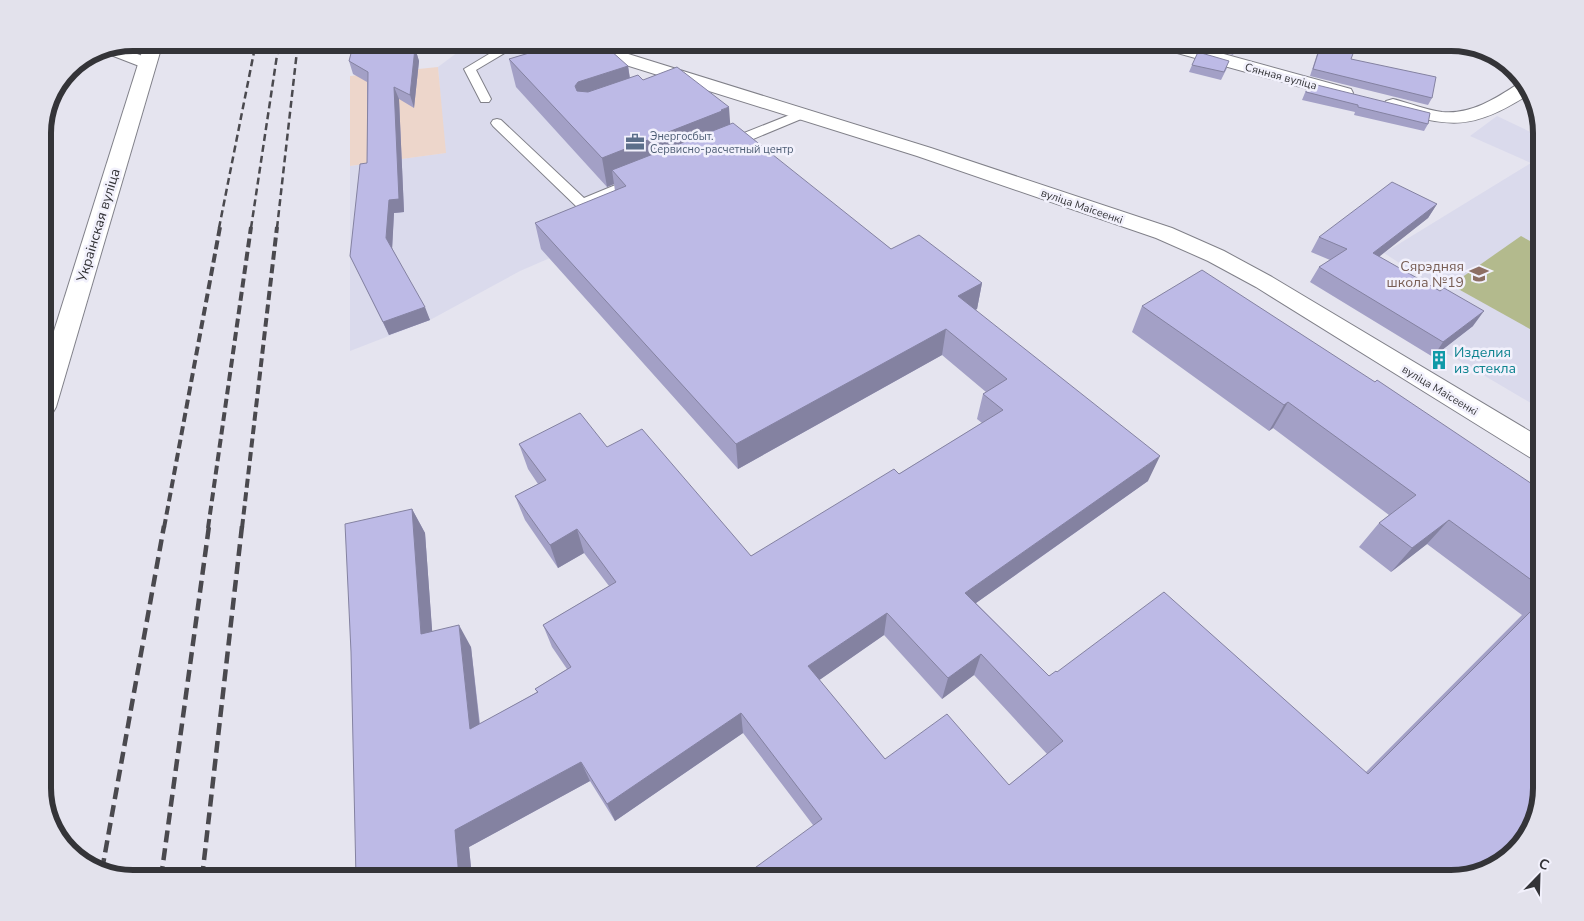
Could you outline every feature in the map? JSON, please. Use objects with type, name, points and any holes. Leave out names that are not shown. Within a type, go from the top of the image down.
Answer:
[{"type":"street","name":"Украінская вуліца","points":[[51,381],[151,51]]},
{"type":"street","name":"вуліца Маісеенкі","points":[[601,51],[684,83],[802,114],[1164,233],[1216,256],[1264,282],[1533,446]]},
{"type":"street","name":"Сянная вуліца","points":[[1191,51],[1362,98]]},
{"type":"street","points":[[118,53],[147,64]]},
{"type":"street","points":[[1380,102],[1457,118],[1492,108],[1521,90]]},
{"type":"lane","points":[[484,99],[470,69],[502,51]]},
{"type":"lane","points":[[720,148],[802,114]]},
{"type":"lane","points":[[497,123],[582,204],[646,178]]},
{"type":"shaded area","points":[[459,51],[566,51],[731,135],[583,216],[542,249],[550,258],[520,271],[430,320],[350,351],[350,166],[445,153],[438,67]]},
{"type":"shaded area","points":[[438,67],[446,153],[350,166],[350,76]]},
{"type":"shaded area","name":"Сярэдняя школа №19","points":[[1497,116],[1533,133],[1533,404],[1402,327],[1450,296],[1384,253],[1531,163],[1470,136]]},
{"type":"green space","points":[[1521,236],[1533,243],[1533,331],[1451,285]]},
{"type":"building","points":[[352,51],[415,51],[410,95],[394,87],[399,199],[389,200],[386,238],[425,307],[383,322],[350,256],[360,164],[367,163],[368,72],[349,61]]},
{"type":"building","points":[[536,51],[611,51],[628,66],[578,82],[575,86],[577,91],[588,92],[638,75],[643,80],[677,67],[729,107],[602,158],[509,59]]},
{"type":"building","points":[[1319,51],[1354,51],[1351,59],[1436,77],[1432,98],[1313,69]]},
{"type":"building","points":[[1198,52],[1229,61],[1224,72],[1192,65]]},
{"type":"building","points":[[1309,83],[1430,113],[1428,124],[1306,92]]},
{"type":"building","points":[[733,123],[891,249],[919,235],[982,283],[958,296],[1160,456],[965,593],[1049,676],[1164,592],[1368,774],[1533,609],[1533,788],[1527,819],[1516,838],[1501,853],[1482,864],[1451,870],[752,870],[822,819],[741,713],[607,804],[581,762],[455,830],[458,870],[356,870],[351,652],[345,524],[412,509],[421,634],[459,625],[470,729],[538,692],[535,689],[571,667],[543,625],[616,582],[577,529],[550,545],[515,496],[546,480],[519,444],[580,413],[607,447],[642,429],[751,556],[894,469],[899,474],[1003,410],[983,394],[1007,379],[946,329],[736,444],[535,223],[626,186],[612,170]],"holes":[[[887,613],[948,678],[981,654],[1063,741],[1009,785],[947,714],[885,759],[808,666]]]},
{"type":"building","points":[[1392,182],[1437,204],[1373,253],[1440,291],[1444,288],[1484,311],[1443,342],[1319,267],[1347,249],[1319,237]]},
{"type":"building","points":[[1202,270],[1375,382],[1377,380],[1533,485],[1533,581],[1449,520],[1412,548],[1379,523],[1416,495],[1288,402],[1284,405],[1142,306]]},
{"type":"railway","points":[[219,228],[254,51]]},
{"type":"railway","points":[[251,228],[278,51]]},
{"type":"railway","points":[[277,228],[297,51]]},
{"type":"railway","points":[[164,528],[220,227]]},
{"type":"railway","points":[[208,528],[251,227]]},
{"type":"railway","points":[[242,528],[277,227]]},
{"type":"railway","points":[[103,864],[164,526]]},
{"type":"railway","points":[[162,870],[209,526]]},
{"type":"railway","points":[[203,870],[242,526]]},
{"type":"place","name":"Энергосбыт. Сервисно-расчетный центр","points":[[635,142]]},
{"type":"place","name":"Сярэдняя школа №19","points":[[1479,274]]},
{"type":"place","name":"Изделия из стекла","points":[[1439,360]]}]
